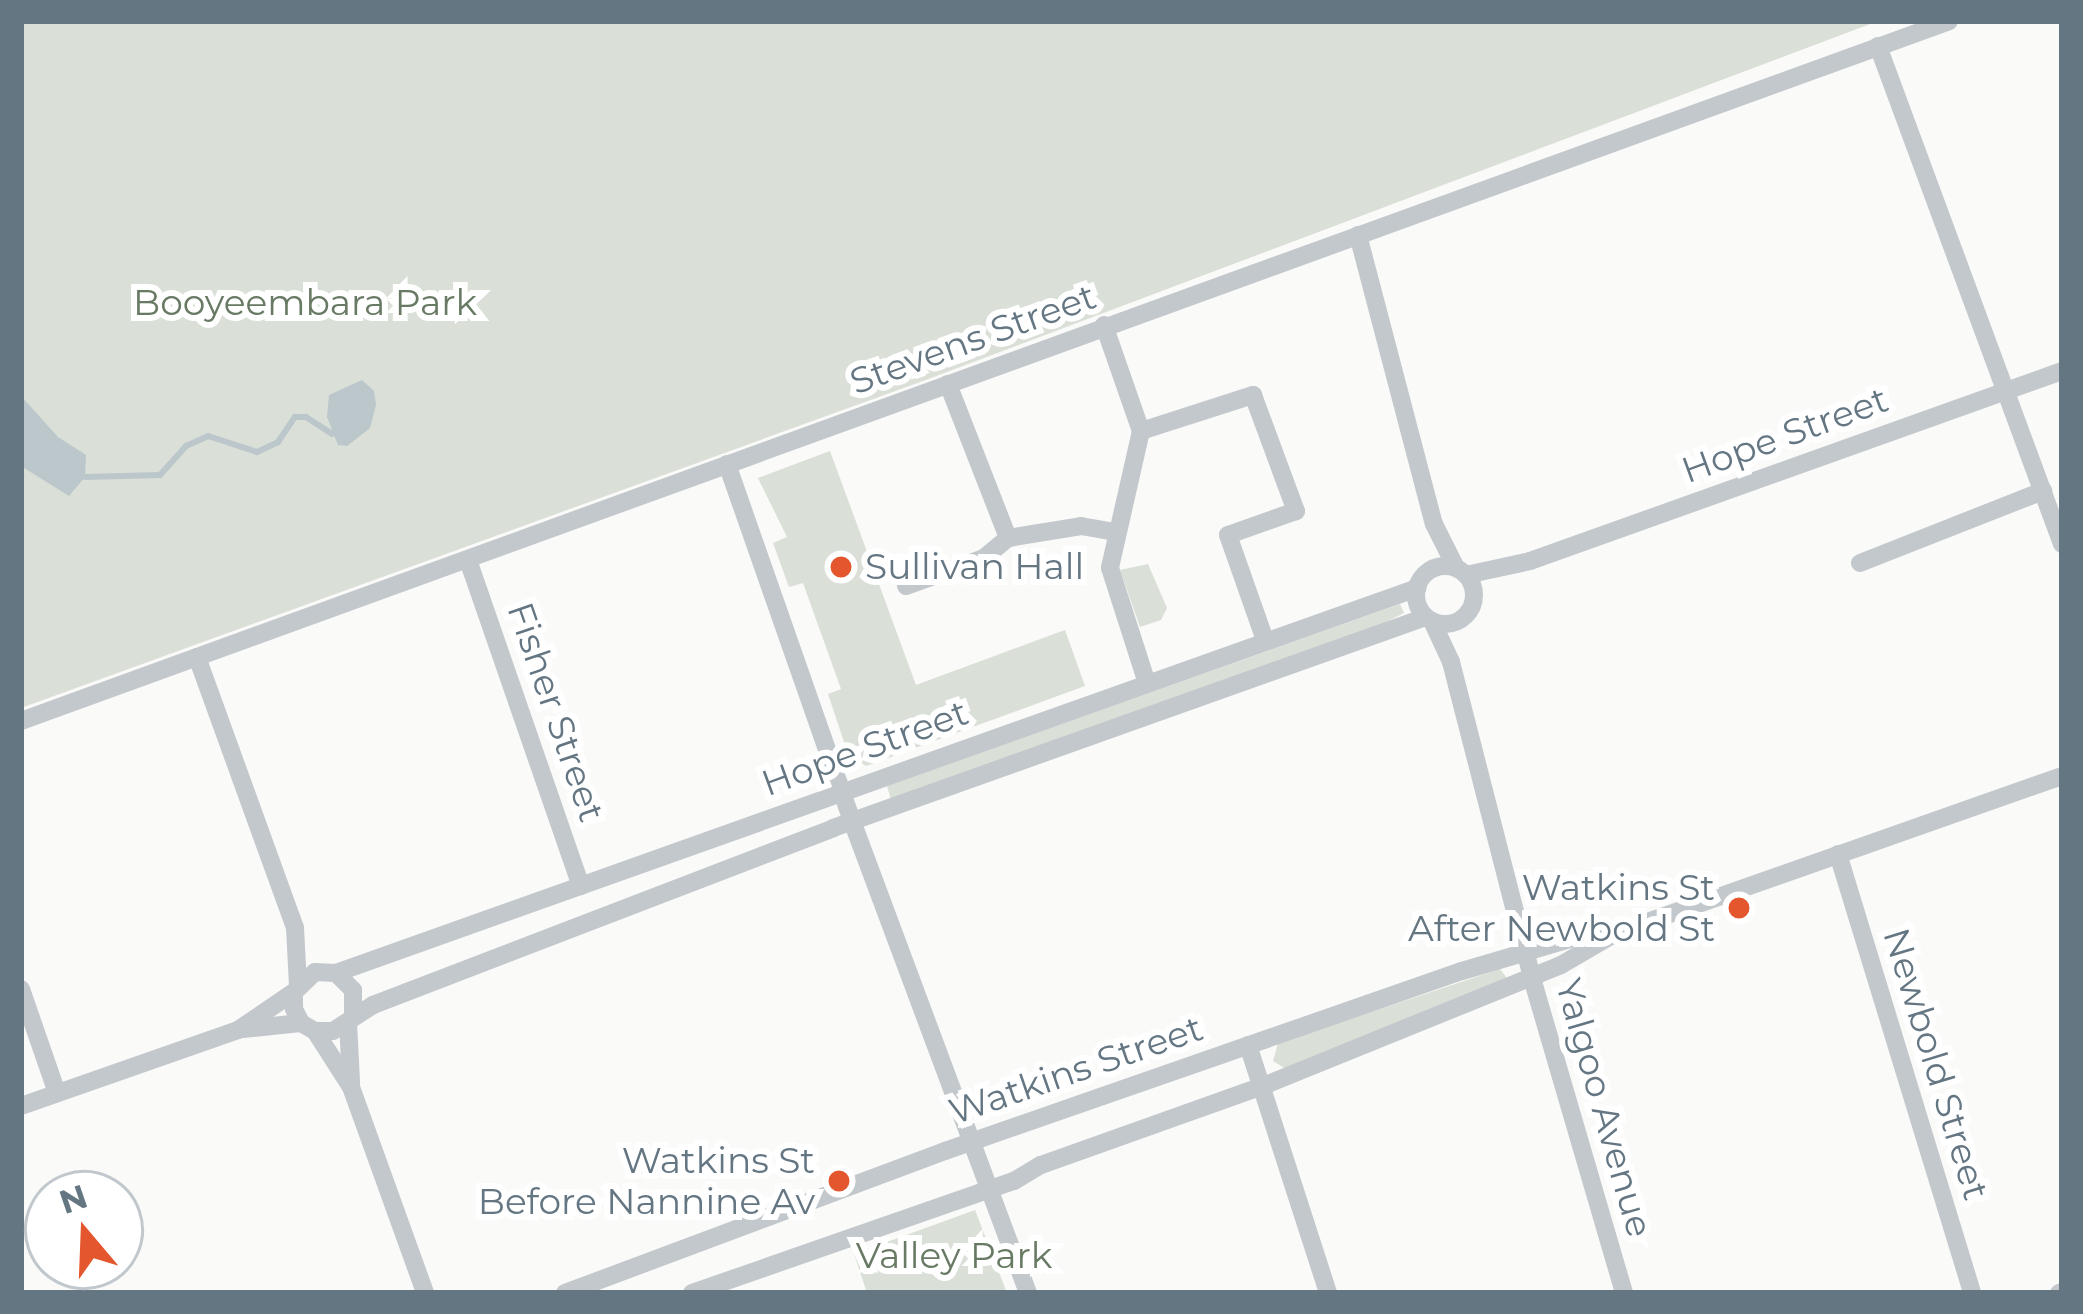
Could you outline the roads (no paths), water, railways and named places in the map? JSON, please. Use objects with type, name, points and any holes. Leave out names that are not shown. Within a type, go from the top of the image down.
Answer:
[{"type":"street","name":"Stevens Street","points":[[21,722],[1949,21]]},
{"type":"street","points":[[1878,46],[2062,544]]},
{"type":"street","points":[[1358,235],[1434,524],[1474,598],[1460,620],[1429,619],[1417,604],[1417,588],[1433,569],[1434,524]]},
{"type":"street","points":[[1104,326],[1141,431],[1115,532],[1112,586],[1147,683]]},
{"type":"street","name":"Hope Street","points":[[1461,572],[1530,562],[2062,371]]},
{"type":"street","points":[[948,384],[1008,538]]},
{"type":"street","points":[[1141,431],[1253,395],[1296,511],[1228,535],[1264,640]]},
{"type":"street","points":[[727,464],[852,821],[1028,1293]]},
{"type":"street","points":[[1859,563],[2043,491]]},
{"type":"street","points":[[906,586],[984,558],[1008,538],[1082,526],[1115,532]]},
{"type":"street","name":"Fisher Street","points":[[468,560],[581,886]]},
{"type":"street","name":"Hope Street","points":[[1474,598],[1530,562]]},
{"type":"street","points":[[1433,569],[1461,572]]},
{"type":"street","name":"Hope Street","points":[[331,972],[1417,588]]},
{"type":"street","name":"Hope Street","points":[[350,1018],[852,821],[1429,619]]},
{"type":"street","name":"Yalgoo Avenue","points":[[1429,619],[1451,662],[1532,978],[1624,1293]]},
{"type":"street","name":"Yalgoo Avenue","points":[[1451,662],[1460,620]]},
{"type":"street","points":[[197,657],[295,928],[294,1009],[351,1087],[425,1293]]},
{"type":"street","name":"Watkins Street","points":[[692,1293],[1263,1086],[1532,978],[1588,953],[1616,933],[2062,776]]},
{"type":"street","name":"Newbold Street","points":[[1838,854],[1972,1293]]},
{"type":"street","points":[[295,928],[331,972],[353,990],[351,1087]]},
{"type":"street","name":"Watkins Street","points":[[566,1293],[1248,1045],[1526,951],[1587,934],[1616,933]]},
{"type":"street","points":[[21,1106],[238,1030],[296,989],[331,972]]},
{"type":"street","points":[[21,989],[56,1093]]},
{"type":"street","points":[[238,1030],[308,1027],[333,1031],[350,1018]]},
{"type":"street","points":[[1248,1045],[1328,1293]]},
{"type":"waterway","points":[[85,477],[160,475],[186,446],[208,436],[257,452],[278,442],[295,417],[306,417],[332,434]]},
{"type":"place","name":"Sullivan Hall","points":[[841,567]]},
{"type":"place","name":"Watkins St After Newbold St","points":[[1739,908]]},
{"type":"place","name":"Watkins St Before Nannine Av","points":[[839,1181]]},
{"type":"park label","name":"Booyeembara Park","points":[[305,303]]},
{"type":"park label","name":"Valley Park","points":[[954,1256]]}]
